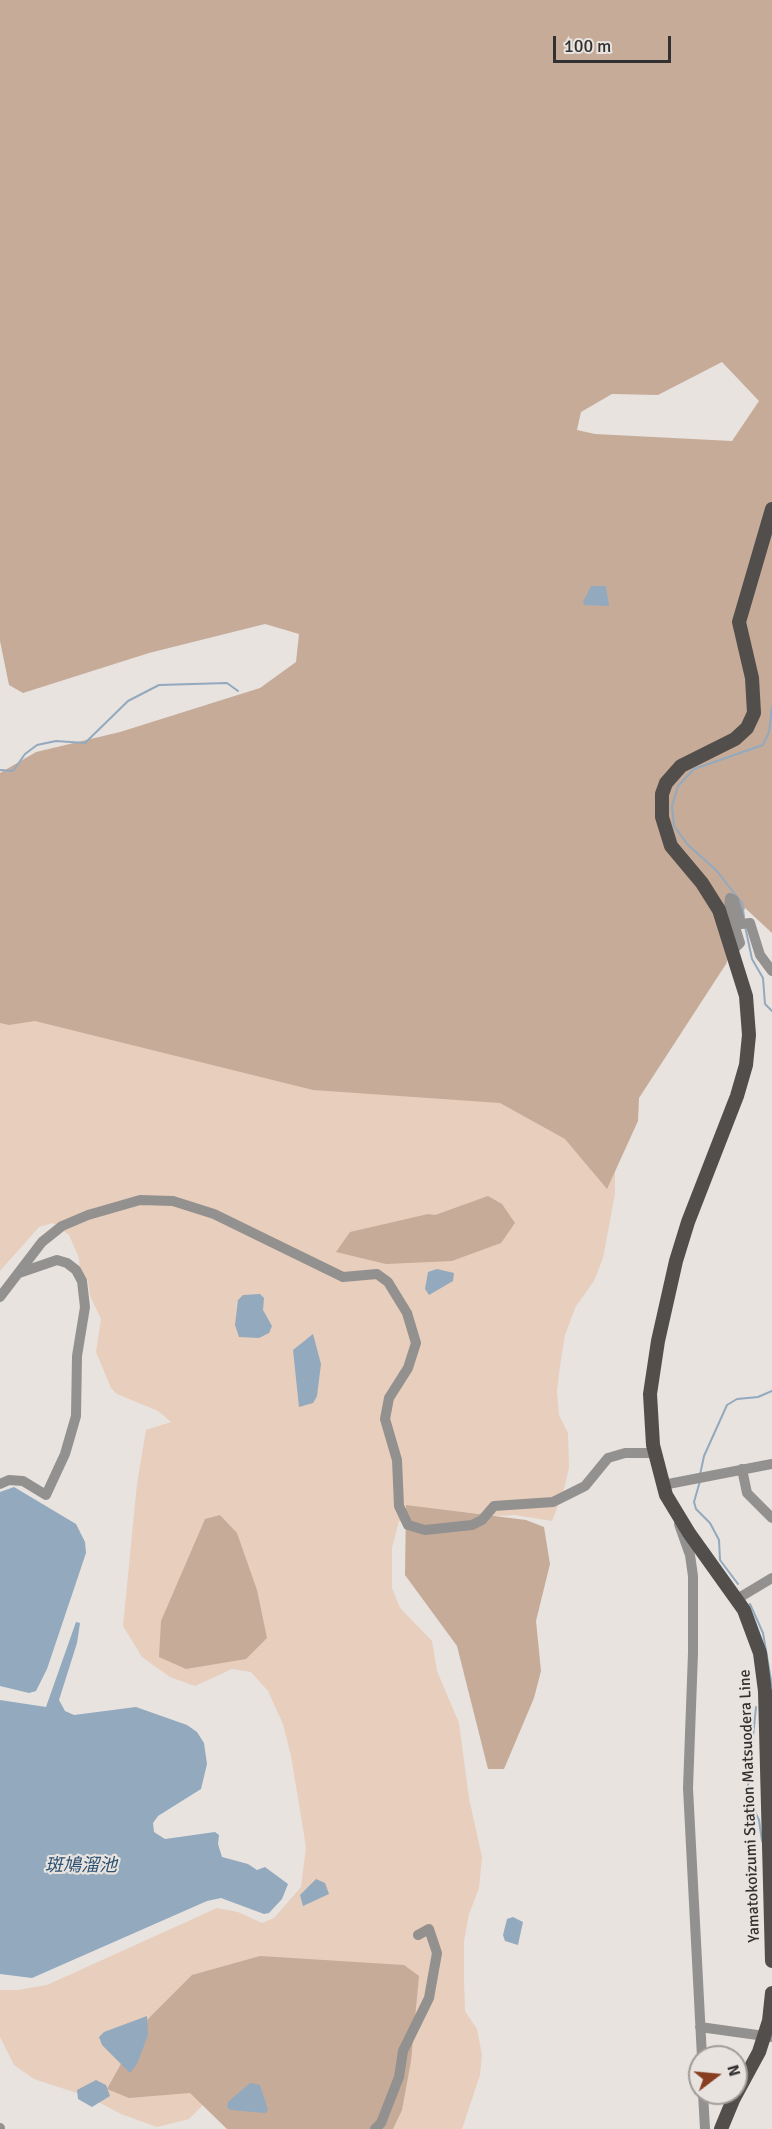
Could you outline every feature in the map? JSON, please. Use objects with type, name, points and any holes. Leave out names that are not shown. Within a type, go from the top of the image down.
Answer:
[{"type":"main road","name":"Yamatokoizumi Station Matsuodera Line","points":[[772,509],[744,597],[739,622],[752,678],[754,713],[747,728],[735,739],[692,760],[674,772],[666,783],[661,803],[664,827],[671,846],[711,896],[732,951],[748,1008],[749,1050],[737,1096],[696,1200],[676,1260],[658,1341],[650,1395],[654,1453],[663,1485],[674,1509],[737,1599],[756,1639],[764,1684],[772,1961]]},
{"type":"main road","points":[[721,2129],[733,2100],[768,2037],[772,1993]]},
{"type":"street","points":[[732,951],[740,944],[729,908],[730,898],[734,900],[760,955],[772,971]]},
{"type":"street","points":[[0,1297],[42,1242],[62,1226],[88,1215],[151,1199],[173,1201],[214,1214],[343,1277],[377,1274],[382,1276],[407,1313],[416,1342],[408,1368],[389,1398],[385,1419],[396,1460],[401,1515],[408,1525],[415,1528],[438,1530],[472,1525],[482,1520],[494,1506],[553,1502],[585,1486],[608,1458],[625,1453],[654,1453]]},
{"type":"street","points":[[0,1484],[9,1480],[23,1481],[46,1495],[65,1454],[76,1416],[77,1356],[85,1307],[82,1281],[76,1270],[67,1263],[57,1260],[19,1273]]},
{"type":"street","points":[[663,1485],[772,1464]]},
{"type":"street","points":[[742,1469],[747,1493],[772,1518]]},
{"type":"street","points":[[674,1509],[690,1555],[693,1576],[693,1653],[688,1788],[701,2045]]},
{"type":"street","points":[[737,1599],[772,1578]]},
{"type":"street","points":[[375,2129],[381,2123],[399,2077],[403,2051],[429,1998],[437,1953],[429,1929],[418,1935]]},
{"type":"street","points":[[700,2027],[768,2037]]},
{"type":"street","points":[[704,2105],[705,2129]]},
{"type":"shaded area","points":[[0,0],[772,0],[772,933],[745,908],[726,964],[639,1098],[638,1121],[607,1189],[565,1139],[500,1103],[313,1090],[35,1021],[9,1025],[0,1023],[0,773],[36,752],[120,732],[260,688],[296,662],[299,634],[265,624],[149,653],[23,693],[9,685],[0,641]],"holes":[[[722,362],[759,401],[732,441],[595,434],[577,430],[581,412],[612,394],[658,395]]]},
{"type":"shaded area","points":[[0,993],[438,1066],[615,1149],[615,1194],[603,1258],[594,1281],[576,1306],[565,1335],[557,1391],[559,1415],[568,1433],[569,1468],[563,1493],[552,1521],[515,1515],[399,1521],[392,1548],[392,1588],[400,1608],[432,1641],[437,1671],[459,1723],[469,1798],[482,1857],[479,1888],[469,1914],[464,1941],[464,1978],[465,2011],[477,2029],[482,2055],[480,2075],[462,2129],[375,2129],[219,2089],[189,2119],[157,2127],[121,2114],[89,2097],[34,2079],[14,2065],[0,2037],[0,1990],[47,1985],[217,1908],[238,1912],[262,1923],[274,1918],[301,1887],[306,1847],[291,1756],[283,1724],[268,1691],[251,1672],[232,1669],[195,1686],[170,1677],[142,1657],[123,1626],[137,1484],[146,1430],[171,1422],[158,1411],[117,1394],[111,1388],[96,1352],[101,1319],[90,1296],[88,1281],[80,1272],[79,1258],[69,1235],[53,1223],[39,1227],[0,1271]]},
{"type":"shaded area","points":[[488,1196],[502,1204],[515,1223],[501,1243],[452,1261],[386,1264],[336,1252],[350,1232],[428,1214],[435,1215]]},
{"type":"shaded area","points":[[406,1505],[526,1520],[544,1527],[550,1564],[536,1621],[541,1671],[534,1698],[504,1769],[488,1769],[457,1646],[405,1575]]},
{"type":"shaded area","points":[[220,1515],[237,1533],[257,1590],[267,1638],[246,1659],[186,1669],[159,1657],[161,1621],[205,1519]]},
{"type":"shaded area","points":[[260,1956],[404,1965],[419,1976],[411,2061],[402,2110],[393,2129],[227,2129],[190,2093],[129,2098],[107,2089],[143,2024],[192,1975]]},
{"type":"water","points":[[591,586],[606,586],[609,606],[584,605],[583,602]]},
{"type":"water","points":[[437,1269],[454,1273],[453,1281],[429,1295],[425,1289],[428,1272]]},
{"type":"water","points":[[260,1294],[264,1298],[263,1310],[272,1326],[269,1333],[259,1338],[239,1337],[235,1325],[238,1300],[243,1295]]},
{"type":"water","points":[[313,1334],[321,1364],[317,1396],[313,1403],[299,1407],[293,1350]]},
{"type":"water","points":[[14,1487],[76,1524],[85,1542],[86,1553],[47,1669],[36,1691],[29,1693],[0,1686],[0,1492]]},
{"type":"water","name":"斑鳩溜池","points":[[76,1622],[80,1623],[77,1643],[59,1700],[65,1711],[74,1715],[136,1707],[187,1725],[197,1732],[204,1743],[207,1764],[201,1789],[158,1816],[153,1823],[154,1832],[165,1839],[215,1832],[219,1835],[218,1844],[222,1857],[248,1864],[257,1870],[265,1867],[288,1884],[282,1899],[269,1913],[264,1914],[221,1898],[207,1901],[32,1978],[0,1974],[0,1700],[46,1707]]},
{"type":"water","points":[[316,1879],[325,1883],[329,1894],[303,1906],[300,1895]]},
{"type":"water","points":[[513,1917],[523,1922],[518,1945],[505,1941],[503,1935],[507,1919]]},
{"type":"water","points":[[147,2016],[148,2035],[137,2064],[130,2073],[102,2045],[99,2037],[104,2032]]},
{"type":"water","points":[[96,2080],[106,2085],[110,2096],[92,2107],[78,2099],[77,2090]]},
{"type":"water","points":[[250,2083],[260,2085],[268,2110],[265,2113],[231,2110],[227,2107],[228,2102]]},
{"type":"waterway","points":[[0,770],[13,771],[25,754],[37,745],[56,741],[85,743],[128,701],[159,685],[227,683],[238,691]]},
{"type":"waterway","points":[[744,917],[742,903],[716,870],[688,845],[674,826],[672,806],[678,786],[694,769],[763,745],[769,732],[772,707]]},
{"type":"waterway","points":[[745,926],[752,959],[763,978],[765,1004],[772,1011]]},
{"type":"waterway","points":[[700,1475],[704,1456],[727,1405],[737,1399],[758,1397],[772,1391]]},
{"type":"waterway","points":[[700,1481],[694,1502],[696,1509],[710,1523],[719,1540],[720,1560],[738,1584]]},
{"type":"waterway","points":[[750,1604],[763,1633],[772,1686]]},
{"type":"waterway","points":[[756,1707],[747,1796],[759,1820],[762,1841]]}]
